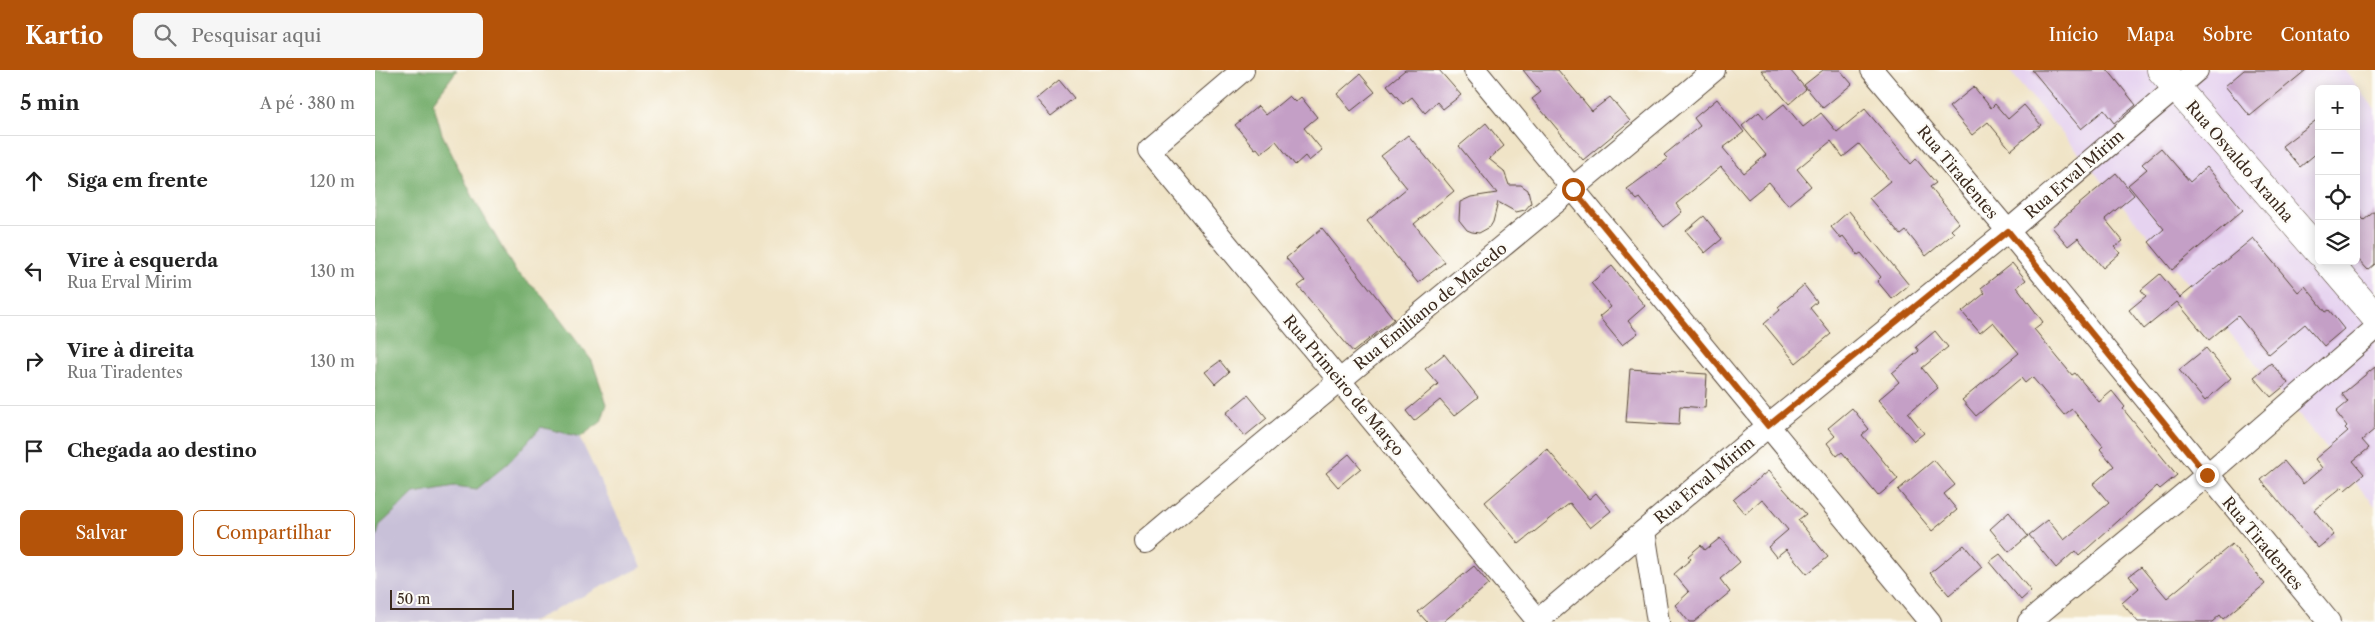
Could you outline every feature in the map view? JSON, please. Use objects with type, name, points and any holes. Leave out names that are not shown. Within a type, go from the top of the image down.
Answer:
[{"type":"main road","name":"Rua Osvaldo Aranha","points":[[2168,78],[2315,247]]},
{"type":"main road","points":[[2330,265],[2375,317]]},
{"type":"street","name":"Rua Primeiro de Março","points":[[1243,70],[1149,150],[1537,621]]},
{"type":"street","points":[[1475,70],[1930,622]]},
{"type":"street","name":"Rua Emiliano de Macedo","points":[[1146,542],[1339,379],[1573,189],[1714,70]]},
{"type":"street","name":"Rua Tiradentes","points":[[1872,70],[2008,231],[2329,622]]},
{"type":"street","name":"Rua Erval Mirim","points":[[1537,621],[1768,426],[2008,231],[2168,78],[2197,70]]},
{"type":"street","points":[[2029,622],[2207,475],[2375,329]]},
{"type":"street","points":[[1644,530],[1658,622]]},
{"type":"shaded area","points":[[375,70],[402,70],[642,567],[530,622],[375,622]]},
{"type":"shaded area","points":[[2009,70],[2344,70],[2356,85],[2315,85],[2315,265],[2360,265],[2360,90],[2375,109],[2375,506]]},
{"type":"green space","points":[[375,70],[457,70],[433,102],[442,134],[473,197],[516,272],[539,292],[592,361],[607,404],[601,422],[580,437],[541,427],[508,463],[477,489],[455,486],[414,493],[380,525],[375,541]]},
{"type":"building","points":[[1405,70],[1439,70],[1461,95],[1443,109],[1437,102],[1425,113],[1412,97],[1403,104],[1387,85]]},
{"type":"building","points":[[1523,70],[1558,70],[1592,111],[1610,97],[1630,121],[1583,160],[1532,99],[1541,92]]},
{"type":"building","points":[[1761,70],[1790,70],[1806,89],[1789,104]]},
{"type":"building","points":[[1823,70],[1840,70],[1852,84],[1823,108],[1804,85]]},
{"type":"building","points":[[2032,70],[2108,70],[2136,105],[2114,123],[2104,110],[2081,129]]},
{"type":"building","points":[[2244,70],[2306,70],[2250,116],[2225,86]]},
{"type":"building","points":[[1360,74],[1375,92],[1351,111],[1337,94]]},
{"type":"building","points":[[1059,80],[1074,98],[1051,116],[1036,99]]},
{"type":"building","points":[[1974,87],[1991,108],[1995,104],[2008,119],[2024,105],[2041,125],[2011,150],[1988,122],[1972,135],[1949,107]]},
{"type":"building","points":[[1289,96],[1295,102],[1301,97],[1317,117],[1304,128],[1322,150],[1309,161],[1305,156],[1295,165],[1276,141],[1261,153],[1257,148],[1255,149],[1235,125],[1258,106],[1266,115]]},
{"type":"building","points":[[1717,99],[1744,132],[1723,148],[1744,173],[1766,155],[1742,126],[1759,112],[1765,119],[1784,104],[1803,127],[1821,113],[1837,132],[1865,109],[1911,164],[1916,159],[1936,183],[1930,187],[1959,223],[1951,230],[1954,233],[1926,256],[1906,231],[1901,235],[1869,198],[1890,181],[1859,144],[1843,157],[1831,141],[1797,169],[1811,186],[1788,205],[1769,182],[1748,199],[1721,167],[1676,204],[1682,212],[1664,227],[1640,198],[1637,200],[1627,189],[1668,159],[1664,155],[1700,126],[1694,118]]},
{"type":"building","points":[[2315,121],[2315,154],[2300,167],[2282,146]]},
{"type":"building","points":[[1486,123],[1504,146],[1489,159],[1504,171],[1509,185],[1521,185],[1528,190],[1531,203],[1525,210],[1516,212],[1498,202],[1490,227],[1479,233],[1467,230],[1459,220],[1460,202],[1471,197],[1497,193],[1459,146]]},
{"type":"building","points":[[1408,135],[1454,191],[1414,224],[1445,262],[1418,283],[1367,221],[1407,188],[1381,156]]},
{"type":"building","points":[[2161,148],[2190,182],[2207,167],[2243,210],[2172,270],[2149,242],[2164,229],[2128,185],[2147,169],[2142,164]]},
{"type":"building","points":[[2116,173],[2134,195],[2105,219],[2123,241],[2115,247],[2120,253],[2103,268],[2078,238],[2068,246],[2052,227]]},
{"type":"building","points":[[1849,211],[1909,285],[1892,299],[1877,281],[1881,277],[1861,253],[1858,255],[1843,236],[1841,239],[1831,227]]},
{"type":"building","points":[[2375,211],[2375,264],[2368,270],[2360,261],[2360,216],[2364,220]]},
{"type":"building","points":[[1704,216],[1722,239],[1705,253],[1686,231]]},
{"type":"building","points":[[1322,228],[1394,319],[1353,352],[1298,286],[1305,281],[1286,258]]},
{"type":"building","points":[[2253,238],[2298,292],[2305,286],[2326,312],[2329,310],[2344,329],[2324,346],[2305,324],[2269,354],[2238,316],[2209,340],[2177,302],[2144,329],[2129,310],[2146,296],[2141,290],[2160,274],[2180,298]]},
{"type":"building","points":[[2012,263],[2026,280],[2017,287],[2043,322],[2034,329],[2072,375],[2075,373],[2099,402],[2112,391],[2125,407],[2123,409],[2177,475],[2160,489],[2157,486],[2079,556],[2075,551],[2056,568],[2029,535],[2048,520],[2064,540],[2109,503],[2093,484],[2114,466],[2100,449],[2103,446],[2072,409],[2064,415],[2032,377],[2025,383],[2021,378],[1976,416],[1962,400],[2019,353],[1993,322],[1980,333],[1962,312],[1985,293],[1981,288]]},
{"type":"building","points":[[1612,266],[1645,306],[1628,321],[1638,333],[1622,345],[1599,317],[1611,307],[1591,283]]},
{"type":"building","points":[[1804,285],[1817,302],[1810,308],[1831,334],[1796,363],[1764,324],[1780,310],[1778,307]]},
{"type":"building","points":[[1935,331],[1948,347],[1922,368],[1938,388],[1908,413],[1924,433],[1914,441],[1878,400],[1899,382],[1892,373],[1919,351],[1916,347]]},
{"type":"building","points":[[2206,348],[2231,378],[2205,401],[2179,370]]},
{"type":"building","points":[[1444,354],[1478,397],[1454,416],[1440,400],[1414,421],[1406,411],[1438,384],[1425,369]]},
{"type":"building","points":[[1220,361],[1229,372],[1215,384],[1205,372]]},
{"type":"building","points":[[2271,363],[2288,383],[2271,397],[2254,377]]},
{"type":"building","points":[[2375,367],[2375,429],[2362,440],[2369,448],[2353,461],[2364,474],[2345,490],[2342,487],[2314,510],[2334,535],[2318,548],[2261,480],[2284,461],[2303,484],[2322,468],[2315,459],[2348,431],[2345,428],[2347,426],[2336,412],[2348,402],[2342,394]]},
{"type":"building","points":[[1630,369],[1707,374],[1705,408],[1680,406],[1679,425],[1626,422]]},
{"type":"building","points":[[1248,395],[1267,418],[1245,436],[1226,413]]},
{"type":"building","points":[[1852,408],[1869,429],[1862,435],[1898,479],[1878,496],[1842,452],[1837,456],[1827,443],[1835,436],[1828,428]]},
{"type":"building","points":[[1547,449],[1589,499],[1596,493],[1611,511],[1590,528],[1570,503],[1519,544],[1485,502]]},
{"type":"building","points":[[1349,454],[1361,468],[1338,487],[1326,473]]},
{"type":"building","points":[[1934,460],[1955,485],[1944,494],[1957,510],[1932,531],[1898,490]]},
{"type":"building","points":[[1768,471],[1806,514],[1798,520],[1828,557],[1807,574],[1786,549],[1776,557],[1768,547],[1788,530],[1762,499],[1745,514],[1733,500]]},
{"type":"building","points":[[2009,512],[2028,536],[2009,552],[1990,529]]},
{"type":"building","points":[[1720,538],[1740,562],[1720,579],[1730,592],[1694,622],[1689,622],[1675,605],[1689,592],[1674,574],[1691,559],[1688,556],[1701,545],[1705,550]]},
{"type":"building","points":[[2232,544],[2265,584],[2223,619],[2220,615],[2212,622],[2138,622],[2122,603],[2139,588],[2129,576],[2141,567],[2167,598]]},
{"type":"building","points":[[1964,545],[1982,567],[1949,595],[1930,573]]},
{"type":"building","points":[[2000,554],[2031,591],[2021,600],[1989,562]]},
{"type":"building","points":[[1474,566],[1489,584],[1443,622],[1427,622],[1418,612]]},
{"type":"route","points":[[1573,189],[1768,426],[2008,231],[2207,475]]}]
